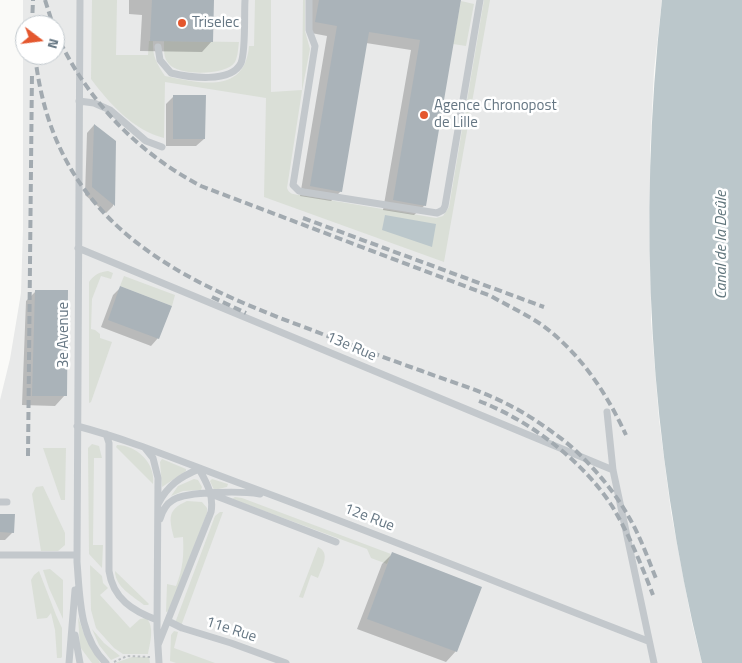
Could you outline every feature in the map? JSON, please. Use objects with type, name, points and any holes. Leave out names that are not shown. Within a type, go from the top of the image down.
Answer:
[{"type":"lane","name":"3e Avenue","points":[[80,0],[77,558],[84,624],[90,642],[98,655],[106,663]]},
{"type":"lane","points":[[158,47],[160,60],[171,73],[181,76],[214,78],[233,71],[239,66],[243,53],[245,0]]},
{"type":"lane","points":[[309,0],[309,30],[315,46],[293,186],[299,191],[304,192],[437,213],[443,210],[445,206],[480,0]]},
{"type":"lane","points":[[78,101],[94,103],[110,110],[140,137],[162,147]]},
{"type":"lane","name":"13e Rue","points":[[78,248],[613,470]]},
{"type":"lane","points":[[607,412],[613,470],[654,663]]},
{"type":"lane","name":"12e Rue","points":[[77,426],[106,434],[273,496],[648,641]]},
{"type":"lane","points":[[106,434],[109,443],[109,571],[111,581],[117,593],[127,605],[139,613],[157,620]]},
{"type":"lane","points":[[145,448],[153,458],[158,478],[157,620],[159,661]]},
{"type":"lane","points":[[158,504],[169,486],[176,480],[199,469],[211,494],[212,503],[211,512],[158,645]]},
{"type":"lane","points":[[158,524],[171,500],[186,495],[252,492],[273,496]]},
{"type":"lane","points":[[211,494],[336,542]]},
{"type":"lane","points":[[0,555],[77,558],[69,663]]},
{"type":"lane","points":[[74,609],[75,636],[80,663]]},
{"type":"lane","name":"11e Rue","points":[[168,621],[182,628],[286,663]]},
{"type":"path","points":[[112,663],[127,656],[148,656],[159,661]]},
{"type":"shaded area","points":[[23,0],[662,0],[654,71],[650,152],[651,320],[659,419],[671,512],[692,623],[702,663],[0,663],[0,400],[10,359],[21,293],[23,65],[65,65],[65,15],[23,15]]},
{"type":"shaded area","points":[[92,0],[117,0],[116,55],[148,55],[149,41],[153,41],[153,51],[156,60],[165,76],[205,83],[230,79],[239,72],[246,62],[249,46],[254,46],[255,0],[271,0],[271,92],[302,90],[303,0],[305,0],[305,31],[310,49],[288,190],[290,193],[295,194],[436,218],[443,216],[449,207],[484,0],[490,0],[444,262],[264,197],[266,98],[165,82],[164,138],[142,129],[132,122],[114,107],[91,79]]},
{"type":"shaded area","points":[[461,1],[474,4],[466,46],[453,44]]},
{"type":"shaded area","points":[[164,41],[239,42],[236,60],[230,67],[202,73],[182,71],[169,64],[165,56]]},
{"type":"shaded area","points":[[108,271],[113,273],[111,279],[101,276],[92,299],[91,329],[100,334],[100,338],[112,342],[91,402],[89,403],[89,282],[97,274]]},
{"type":"shaded area","points":[[124,276],[175,295],[172,306],[120,286]]},
{"type":"shaded area","points":[[92,444],[99,446],[102,458],[94,458],[93,545],[103,545],[102,568],[89,554],[88,448]]},
{"type":"shaded area","points":[[117,445],[131,448],[144,457],[151,469],[153,484],[116,447]]},
{"type":"shaded area","points":[[43,448],[66,448],[65,500],[61,500]]},
{"type":"shaded area","points":[[162,459],[186,469],[186,471],[162,487],[160,462]]},
{"type":"shaded area","points":[[194,479],[198,480],[202,487],[201,490],[183,491],[171,496],[178,486]]},
{"type":"shaded area","points":[[212,479],[228,484],[227,487],[214,490],[210,481]]},
{"type":"shaded area","points":[[43,486],[65,533],[65,545],[58,551],[41,551],[32,494],[36,487]]},
{"type":"shaded area","points":[[235,497],[391,554],[387,564],[371,558],[367,549],[232,499]]},
{"type":"shaded area","points":[[187,501],[202,502],[207,508],[207,513],[169,611],[166,612],[167,584],[176,586],[182,568],[183,556],[183,537],[174,538],[171,515],[180,504]]},
{"type":"shaded area","points":[[223,512],[181,626],[175,623],[215,516]]},
{"type":"shaded area","points":[[318,547],[322,550],[325,557],[322,569],[318,578],[311,575],[303,598],[299,597]]},
{"type":"shaded area","points":[[90,565],[102,576],[103,583],[108,588],[100,595],[130,628],[140,619],[146,618],[149,621],[151,635],[148,654],[123,654],[114,648],[96,628],[91,610]]},
{"type":"shaded area","points":[[50,569],[63,580],[63,619],[43,570]]},
{"type":"shaded area","points":[[39,571],[62,628],[61,658],[57,658],[55,630],[51,613],[47,618],[37,619],[31,580]]},
{"type":"shaded area","points":[[115,571],[148,605],[144,605],[121,586]]},
{"type":"shaded area","points":[[78,617],[84,634],[100,663],[92,663],[80,647]]},
{"type":"shaded area","points":[[92,629],[104,643],[120,656],[111,660],[99,645]]},
{"type":"shaded area","points":[[174,631],[178,632],[174,648],[215,663],[176,663],[170,661],[171,635]]},
{"type":"shaded area","points":[[132,657],[149,657],[150,663],[115,663]]},
{"type":"water","name":"Canal de la Deûle","points":[[662,0],[742,0],[742,663],[702,663],[684,581],[670,499],[659,416],[650,250],[650,167],[654,83]]},
{"type":"water","points":[[385,215],[436,224],[432,247],[382,230]]},
{"type":"building","name":"Triselec","points":[[152,0],[214,0],[213,42],[150,41]]},
{"type":"building","name":"Agence Chronopost de Lille","points":[[319,0],[461,0],[426,206],[393,200],[420,40],[369,32],[342,192],[310,186],[337,26],[315,22]]},
{"type":"building","points":[[173,95],[206,95],[205,139],[173,139]]},
{"type":"building","points":[[94,124],[116,141],[115,206],[92,187]]},
{"type":"building","points":[[120,286],[172,306],[159,339],[108,320]]},
{"type":"building","points":[[35,290],[68,290],[67,396],[32,396]]},
{"type":"building","points":[[0,514],[15,514],[14,533],[0,532]]},
{"type":"building","points":[[392,552],[482,587],[457,652],[367,619]]},
{"type":"railway","points":[[32,15],[33,0]]},
{"type":"railway","points":[[45,0],[50,15]]},
{"type":"railway","points":[[65,52],[97,101],[134,140],[155,157],[201,186],[491,296],[542,325],[556,336],[591,374],[610,404],[626,435]]},
{"type":"railway","points":[[37,65],[46,111],[65,159],[92,199],[124,233],[163,261],[206,286],[304,327],[483,393],[523,412],[565,441],[595,470],[613,492],[636,530],[657,581]]},
{"type":"railway","points":[[28,456],[32,72]]},
{"type":"railway","points":[[303,218],[544,307]]},
{"type":"railway","points":[[212,297],[246,313]]},
{"type":"railway","points":[[479,401],[517,419],[535,431],[586,473],[612,506],[634,549],[653,595]]},
{"type":"place","name":"Triselec","points":[[182,23]]},
{"type":"place","name":"Agence Chronopost de Lille","points":[[424,115]]}]
